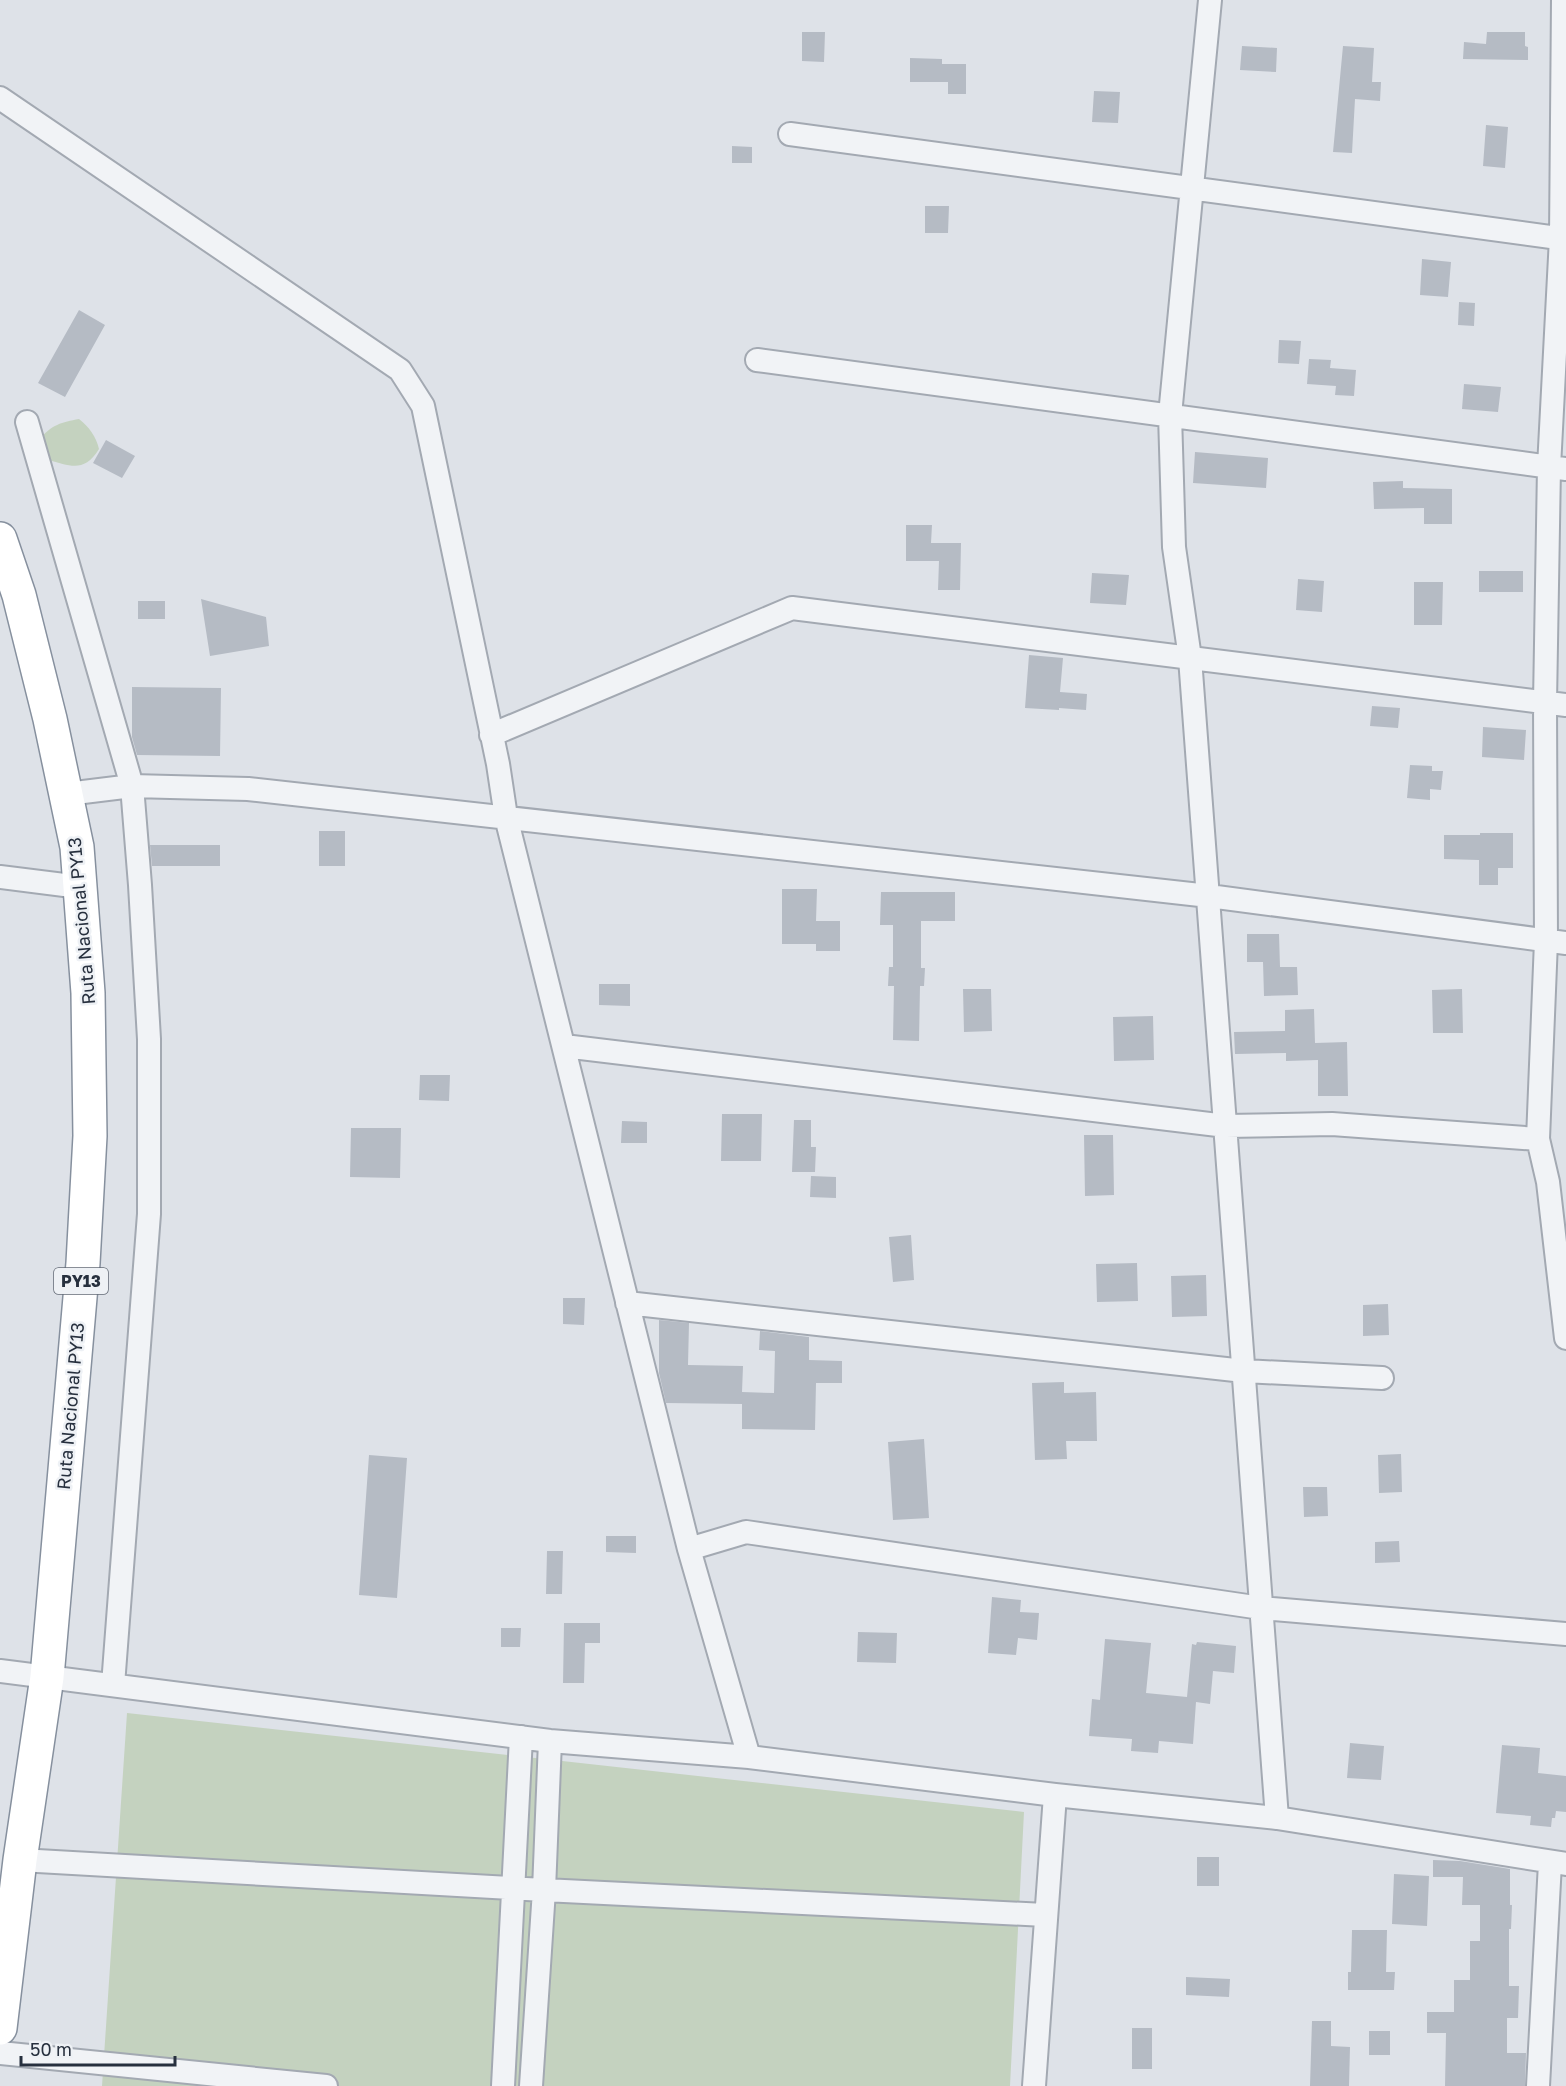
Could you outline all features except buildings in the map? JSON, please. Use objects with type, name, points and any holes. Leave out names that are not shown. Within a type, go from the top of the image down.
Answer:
[{"type":"highway","name":"Ruta Nacional PY13","points":[[0,539],[19,595],[67,794],[77,847],[88,993],[90,1136],[82,1275],[47,1677],[20,1860],[1,2015]]},
{"type":"street","points":[[1210,0],[1170,415],[1174,547],[1190,658],[1277,1818]]},
{"type":"street","points":[[1559,1],[1563,238],[1557,468],[1556,942],[1538,1139],[1557,1183],[1566,1338]]},
{"type":"street","points":[[0,98],[400,370],[423,406],[506,816],[689,1549],[749,1757]]},
{"type":"street","points":[[790,134],[1563,238]]},
{"type":"street","points":[[757,360],[1557,468]]},
{"type":"street","points":[[27,422],[132,786],[149,1039],[149,1214],[113,1685]]},
{"type":"street","points":[[491,735],[792,608],[1555,704]]},
{"type":"street","points":[[67,794],[132,786],[248,789],[1209,896],[1556,942]]},
{"type":"street","points":[[0,877],[80,887]]},
{"type":"street","points":[[564,1046],[1226,1126],[1332,1124],[1538,1139]]},
{"type":"street","points":[[627,1303],[1244,1371],[1382,1378]]},
{"type":"street","points":[[689,1549],[746,1532],[1261,1608],[1566,1634]]},
{"type":"street","points":[[0,1671],[550,1741],[749,1757],[1055,1795],[1277,1818],[1558,1864],[1538,2086]]},
{"type":"street","points":[[503,2086],[520,1737]]},
{"type":"street","points":[[531,2086],[544,1890],[550,1741]]},
{"type":"street","points":[[1034,2086],[1055,1795]]},
{"type":"street","points":[[20,1860],[544,1890],[1045,1915]]},
{"type":"street","points":[[0,2053],[326,2086]]},
{"type":"green space","points":[[79,419],[92,432],[98,444],[99,449],[93,457],[88,462],[76,466],[48,460],[40,439],[48,430],[57,425]]},
{"type":"green space","points":[[127,1713],[1024,1812],[1010,2086],[102,2086]]}]
